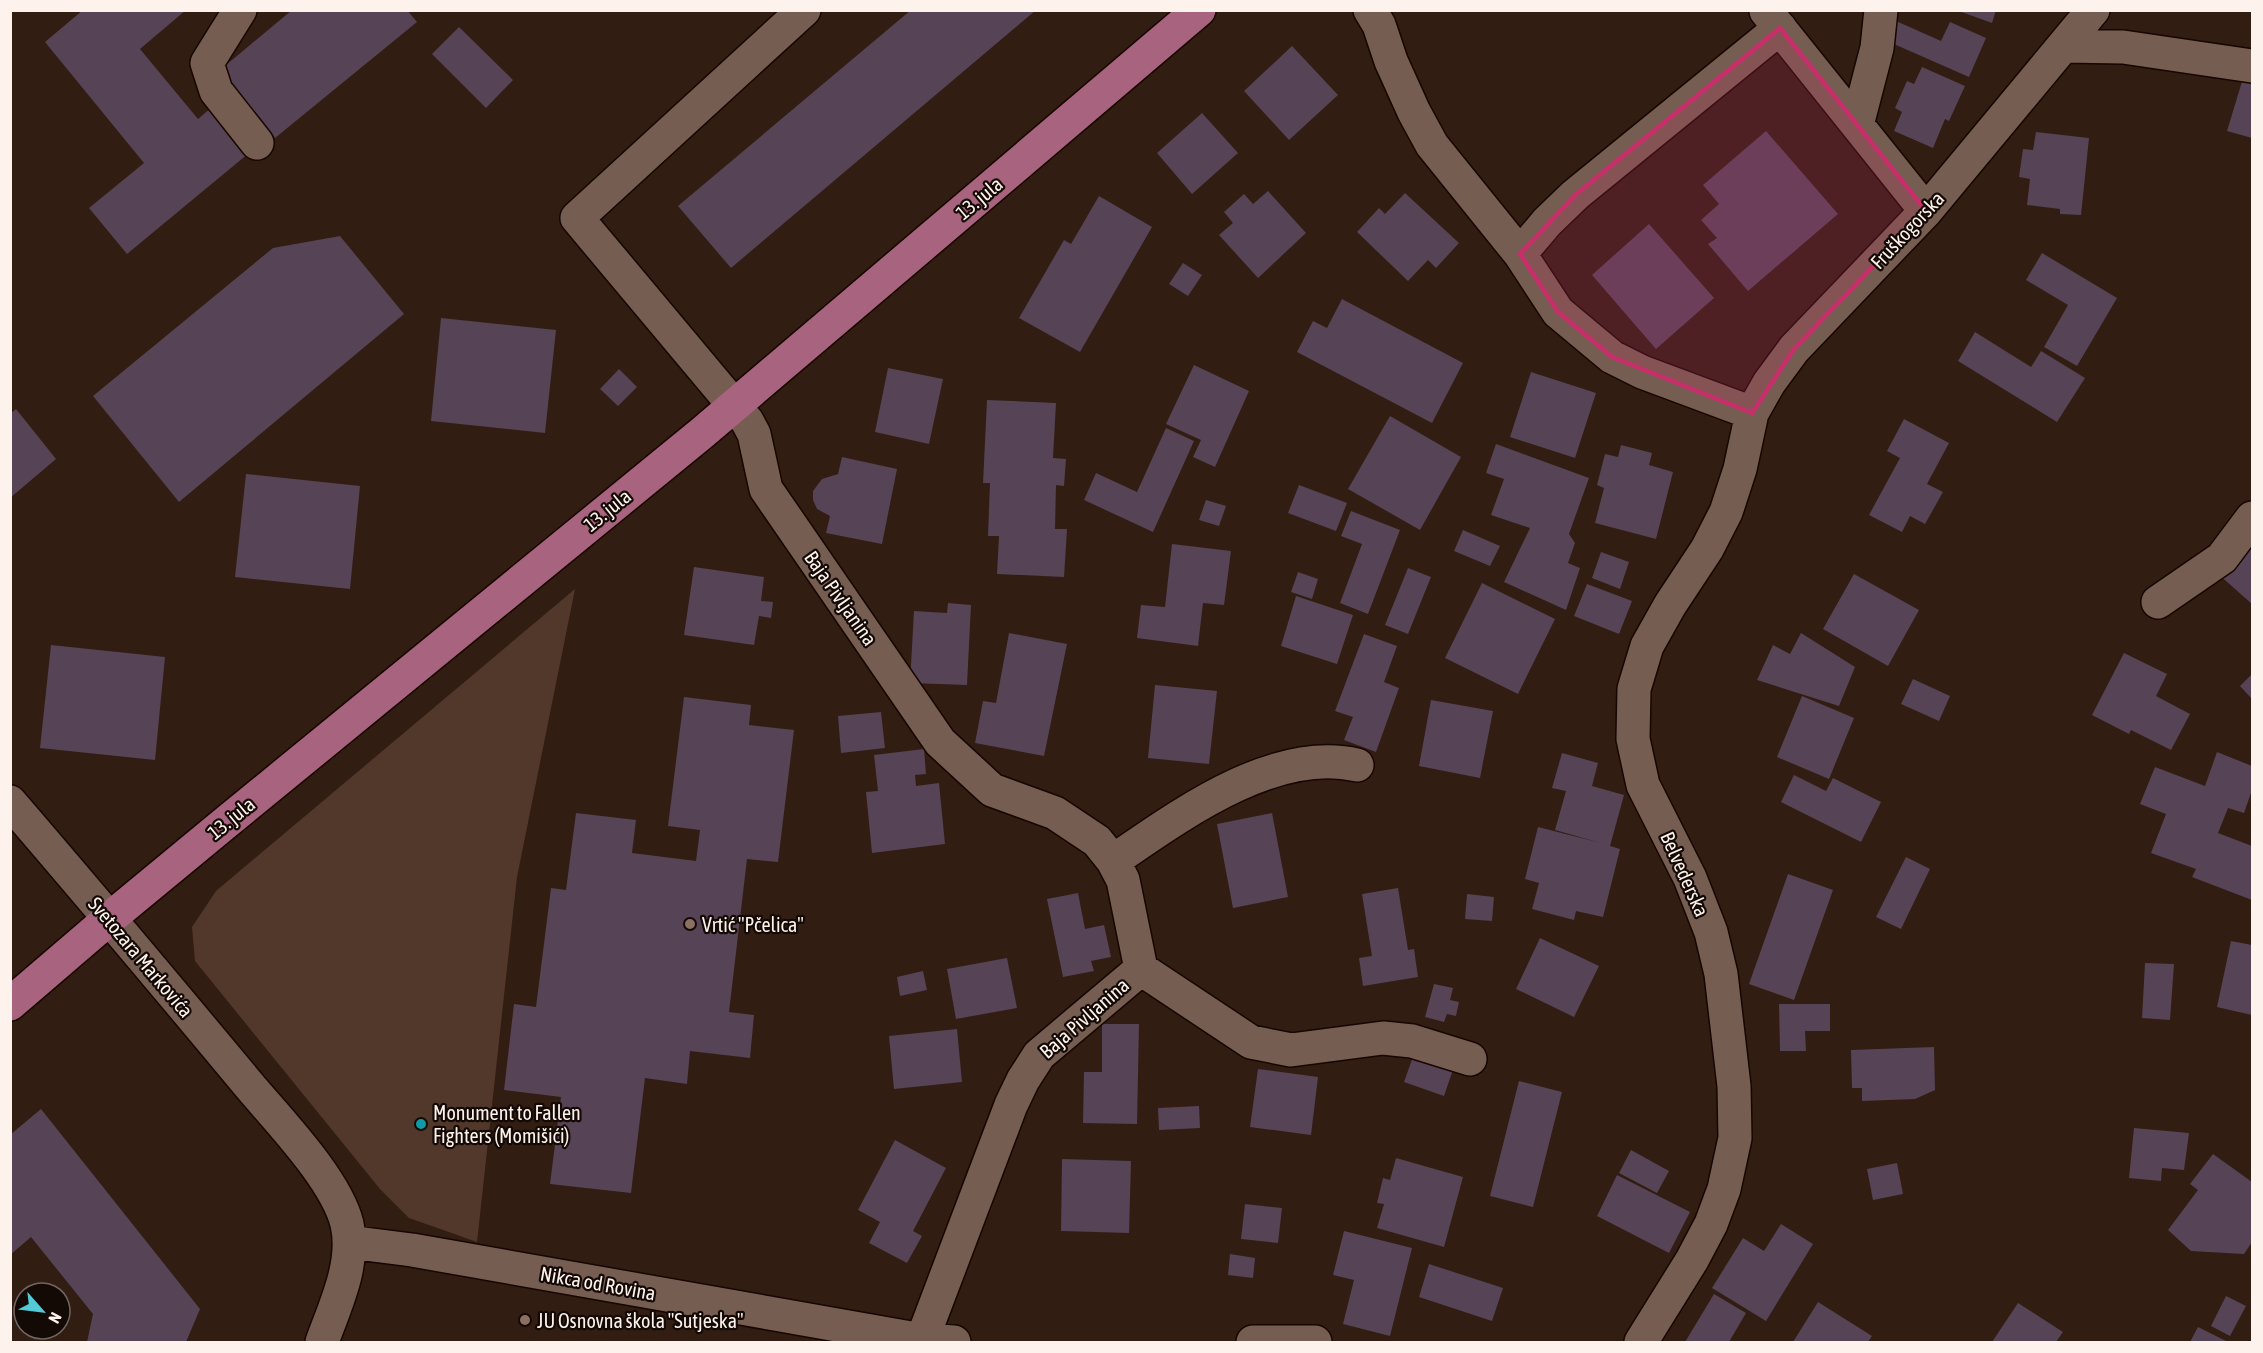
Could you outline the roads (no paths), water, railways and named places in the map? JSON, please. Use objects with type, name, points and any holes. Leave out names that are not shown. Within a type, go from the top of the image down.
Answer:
[{"type":"main road","name":"13. jula","points":[[10,1004],[109,918],[735,405],[1199,10]]},
{"type":"street","points":[[240,10],[207,63],[216,91],[257,143]]},
{"type":"street","name":"Baja Pivljanina","points":[[804,10],[577,218],[735,405],[754,434],[766,489],[940,742],[992,790],[1055,813],[1097,841],[1113,861],[1123,880],[1141,969],[1039,1055],[1023,1080],[1011,1105],[922,1340]]},
{"type":"street","points":[[1370,10],[1379,25],[1391,61],[1414,112],[1432,145],[1520,254],[1558,312],[1612,357],[1642,372],[1752,413]]},
{"type":"street","points":[[1857,125],[1876,48],[1881,10]]},
{"type":"street","name":"Fruškogorska","points":[[1752,413],[1769,383],[1794,349],[1926,211],[2093,10]]},
{"type":"street","points":[[1520,254],[1547,222],[1575,195],[1773,19],[1926,211]]},
{"type":"street","points":[[2064,46],[2123,47],[2253,66]]},
{"type":"street","name":"Belvederska","points":[[1641,1342],[1692,1260],[1711,1224],[1724,1189],[1735,1138],[1735,1096],[1721,974],[1711,932],[1690,878],[1643,785],[1633,739],[1634,689],[1647,646],[1670,605],[1707,549],[1726,512],[1740,469],[1752,413]]},
{"type":"street","points":[[2158,602],[2222,558],[2253,518]]},
{"type":"street","points":[[1113,861],[1167,824],[1226,789],[1276,769],[1337,761],[1357,765]]},
{"type":"street","name":"Svetozara Markovića","points":[[10,802],[272,1112],[316,1168],[343,1213],[349,1242]]},
{"type":"street","points":[[1141,969],[1251,1042],[1291,1050],[1383,1038],[1412,1041],[1470,1059]]},
{"type":"street","points":[[322,1342],[338,1298],[349,1242]]},
{"type":"street","name":"Nikca od Rovina","points":[[349,1242],[423,1252],[922,1340],[954,1342]]},
{"type":"street","points":[[1253,1342],[1315,1342]]},
{"type":"place","name":"Vrtić \"Pčelica\"","points":[[690,924]]},
{"type":"place","name":"Monument to Fallen Fighters (Momišići)","points":[[421,1124]]},
{"type":"place","name":"JU Osnovna škola \"Sutjeska\"","points":[[525,1320]]}]
